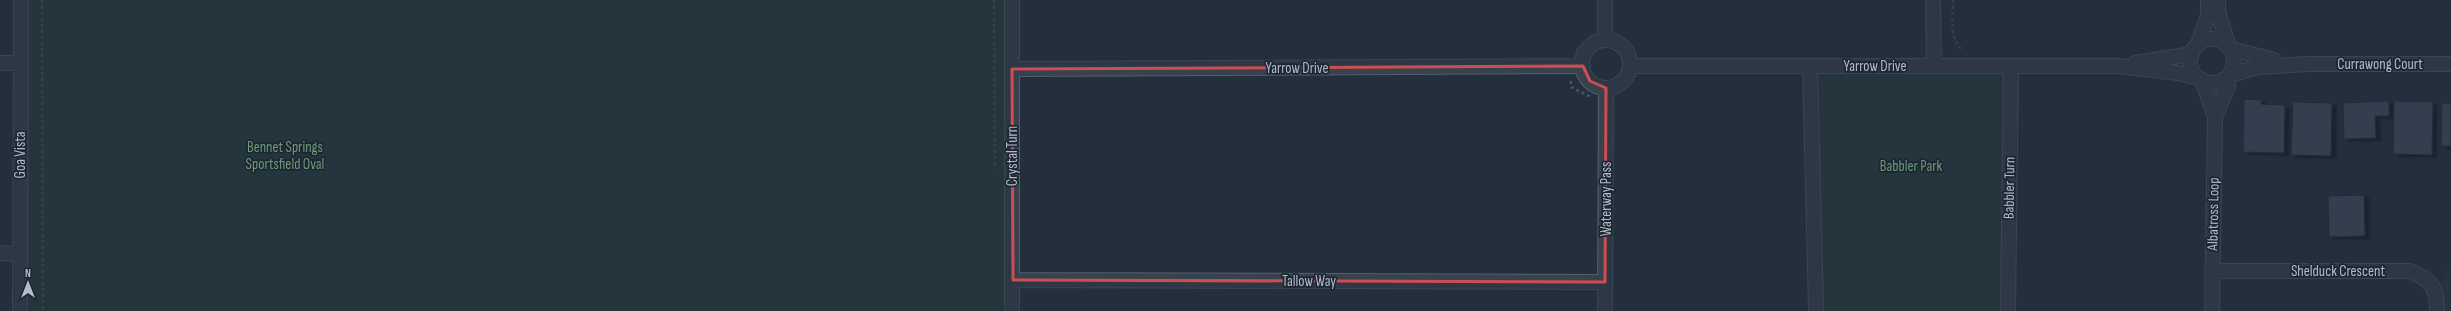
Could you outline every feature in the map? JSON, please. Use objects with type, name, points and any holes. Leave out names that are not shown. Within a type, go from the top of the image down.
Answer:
[{"type":"street","name":"Goa Vista","points":[[20,311],[21,0]]},
{"type":"street","name":"Crystal Turn","points":[[1012,0],[1012,311]]},
{"type":"street","points":[[1605,0],[1605,40]]},
{"type":"street","points":[[1934,0],[1934,66]]},
{"type":"street","points":[[2208,0],[2208,15],[2195,49],[2192,67],[2200,79],[2214,117]]},
{"type":"street","points":[[2214,117],[2228,86],[2228,76],[2234,65],[2218,12],[2218,0]]},
{"type":"street","points":[[2120,66],[2195,49],[2214,39],[2230,48],[2264,59],[2308,64]]},
{"type":"street","points":[[1605,40],[1621,44],[1630,58],[1628,75],[1622,82],[1606,88],[1590,81],[1583,66],[1583,58],[1591,45],[1605,40]]},
{"type":"street","points":[[0,63],[20,63]]},
{"type":"street","points":[[2120,66],[2178,72],[2200,79],[2217,82],[2228,76],[2258,67],[2308,64]]},
{"type":"street","name":"Currawong Court","points":[[2308,64],[2451,64]]},
{"type":"street","name":"Yarrow Drive","points":[[1012,69],[1583,66]]},
{"type":"street","name":"Yarrow Drive","points":[[1630,66],[2120,66]]},
{"type":"street","points":[[1810,66],[1816,311]]},
{"type":"street","name":"Babbler Turn","points":[[2008,311],[2011,66]]},
{"type":"street","name":"Waterway Pass","points":[[1605,311],[1606,88]]},
{"type":"street","name":"Albatross Loop","points":[[2212,311],[2214,117]]},
{"type":"street","points":[[0,253],[20,254]]},
{"type":"street","name":"Shelduck Crescent","points":[[2212,270],[2410,271],[2426,278],[2437,293],[2437,311]]},
{"type":"street","name":"Tallow Way","points":[[1013,280],[1605,282]]},
{"type":"path","points":[[42,0],[43,311]]},
{"type":"path","points":[[994,0],[995,175]]},
{"type":"path","points":[[1953,0],[1953,35],[1957,45],[1964,52],[1977,58],[1977,66]]},
{"type":"highlighted area","points":[[1583,66],[1590,81],[1606,88],[1605,282],[1013,280],[1012,69]]},
{"type":"green space","name":"Bennet Springs Sportsfield Oval","points":[[21,0],[1012,0],[1012,311],[20,311]]},
{"type":"green space","name":"Babbler Park","points":[[1810,66],[2011,66],[2008,311],[1816,311]]},
{"type":"green space","points":[[2451,263],[2451,311],[2437,311],[2437,293]]},
{"type":"building","points":[[2244,99],[2261,100],[2261,104],[2285,105],[2284,153],[2243,152]]},
{"type":"building","points":[[2389,101],[2389,116],[2375,116],[2376,138],[2344,139],[2343,103]]},
{"type":"building","points":[[2394,101],[2433,102],[2432,155],[2393,154]]},
{"type":"building","points":[[2293,102],[2332,103],[2331,156],[2291,155]]},
{"type":"building","points":[[2442,103],[2451,103],[2451,146],[2441,146]]},
{"type":"building","points":[[2364,195],[2365,236],[2329,237],[2328,196]]}]
